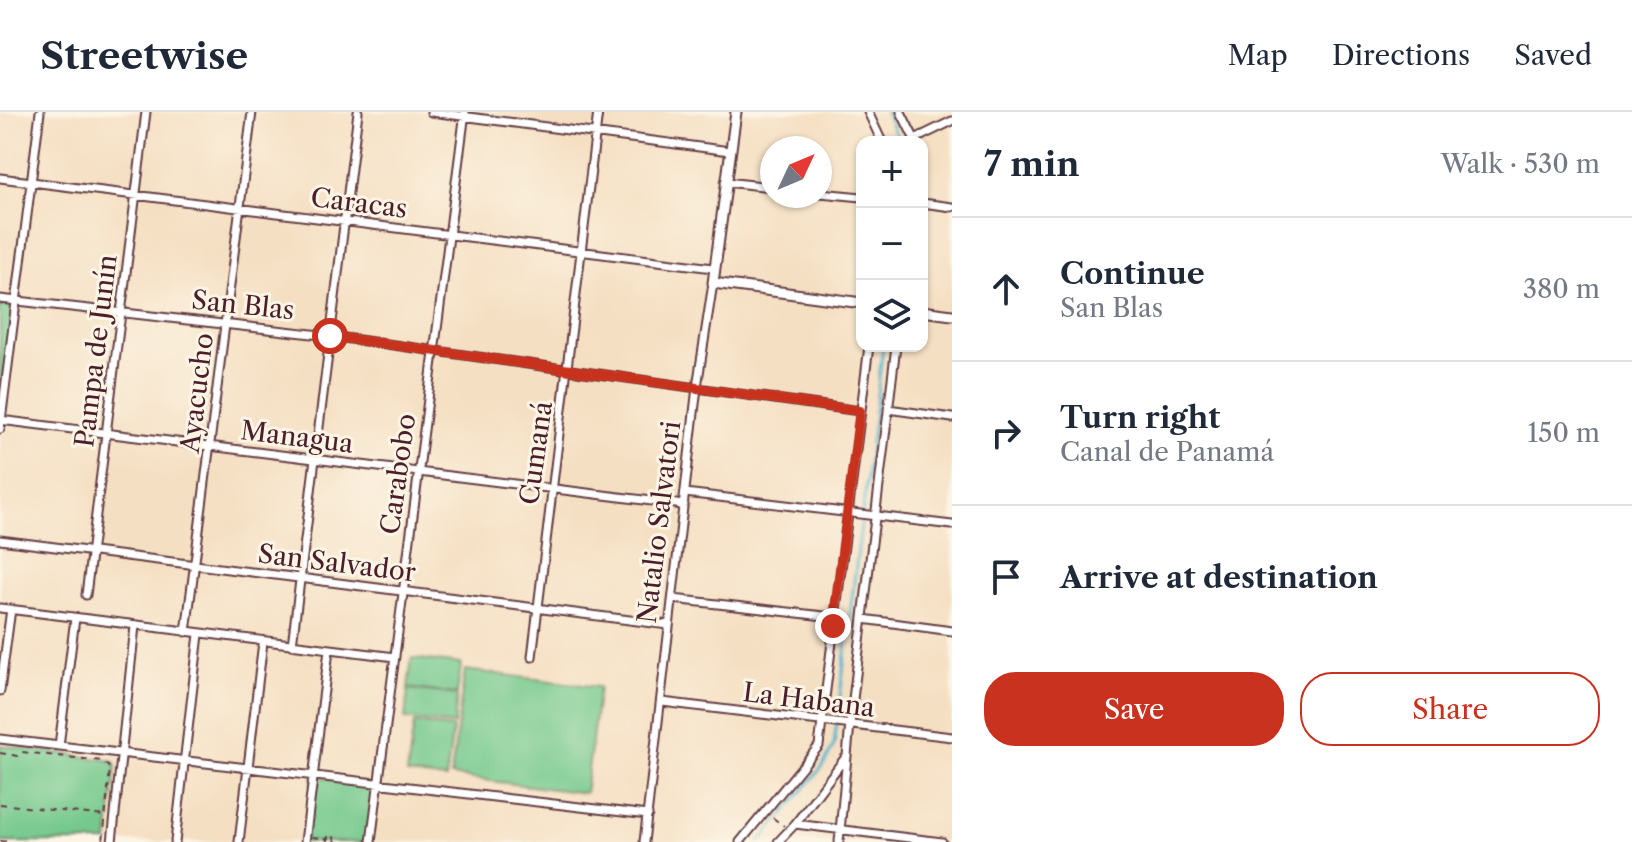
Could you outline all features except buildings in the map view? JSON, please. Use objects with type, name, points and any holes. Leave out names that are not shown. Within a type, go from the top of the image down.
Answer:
[{"type":"street","points":[[0,429],[40,112]]},
{"type":"street","name":"Pampa de Junín","points":[[86,595],[146,112]]},
{"type":"street","name":"Ayacucho","points":[[186,632],[252,112]]},
{"type":"street","points":[[292,645],[358,112]]},
{"type":"street","points":[[431,112],[730,151]]},
{"type":"street","name":"Cumaná","points":[[532,657],[598,112]]},
{"type":"street","name":"Natalio Salvatori","points":[[644,842],[697,387],[736,112]]},
{"type":"street","points":[[868,112],[879,136]]},
{"type":"street","points":[[901,112],[913,136]]},
{"type":"street","name":"Carabobo","points":[[371,842],[464,114]]},
{"type":"street","points":[[923,136],[952,121]]},
{"type":"street","name":"Caracas","points":[[0,178],[713,268]]},
{"type":"street","points":[[725,182],[760,186]]},
{"type":"street","points":[[832,194],[856,196]]},
{"type":"street","points":[[928,204],[952,207]]},
{"type":"street","points":[[713,283],[856,302]]},
{"type":"street","name":"San Blas","points":[[0,299],[330,336],[860,411]]},
{"type":"street","points":[[928,312],[952,315]]},
{"type":"street","points":[[740,842],[815,753],[821,739],[868,352]]},
{"type":"street","points":[[839,842],[850,724],[895,352]]},
{"type":"street","points":[[888,409],[952,418]]},
{"type":"street","name":"Managua","points":[[1,420],[684,505]]},
{"type":"street","points":[[685,493],[952,525]]},
{"type":"street","name":"San Salvador","points":[[0,540],[669,625]]},
{"type":"street","points":[[673,599],[833,622]]},
{"type":"street","points":[[0,608],[395,657]]},
{"type":"street","points":[[0,691],[11,609]]},
{"type":"street","points":[[59,746],[75,618]]},
{"type":"street","points":[[863,619],[952,631]]},
{"type":"street","points":[[112,842],[135,626]]},
{"type":"street","points":[[175,842],[199,634]]},
{"type":"street","points":[[239,842],[263,642]]},
{"type":"street","points":[[306,839],[329,650]]},
{"type":"street","name":"La Habana","points":[[662,702],[952,737]]},
{"type":"street","points":[[0,739],[648,815]]},
{"type":"street","points":[[778,842],[847,756]]},
{"type":"street","points":[[795,824],[942,842]]},
{"type":"path","points":[[833,622],[862,630]]},
{"type":"path","points":[[0,753],[17,756],[22,752],[102,761],[110,768],[103,842]]},
{"type":"path","points":[[0,804],[105,816]]},
{"type":"path","points":[[774,818],[780,823]]},
{"type":"path","points":[[306,839],[327,841],[333,835],[336,842],[343,842]]},
{"type":"path","points":[[0,841],[11,842]]},
{"type":"green space","points":[[0,299],[16,301],[0,420]]},
{"type":"green space","points":[[412,658],[461,664],[457,694],[408,688]]},
{"type":"green space","points":[[465,670],[599,687],[585,793],[451,776]]},
{"type":"green space","points":[[408,689],[457,695],[454,725],[405,719]]},
{"type":"green space","points":[[414,723],[453,728],[446,779],[407,774]]},
{"type":"green space","points":[[0,745],[114,761],[108,842],[0,842]]},
{"type":"green space","points":[[313,776],[379,785],[371,842],[305,842]]},
{"type":"waterway","points":[[886,112],[896,136]]},
{"type":"waterway","points":[[760,842],[823,766],[834,745],[882,352]]},
{"type":"route","points":[[330,336],[860,411],[833,626]]}]
